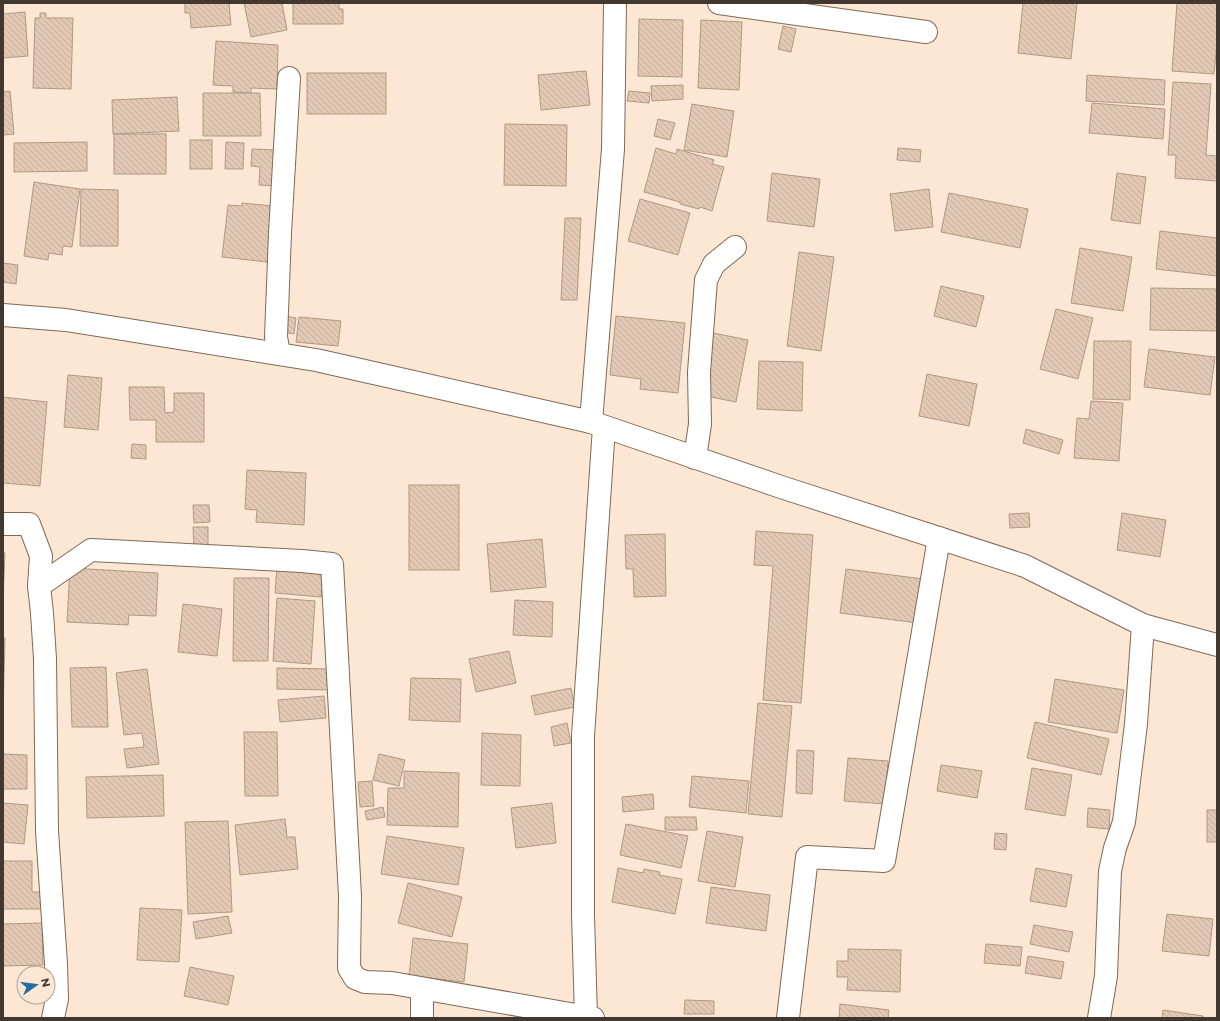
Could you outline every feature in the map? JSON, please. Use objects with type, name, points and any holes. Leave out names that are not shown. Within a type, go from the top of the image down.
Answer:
[{"type":"street","points":[[39,586],[91,550],[302,561],[332,564],[350,896],[349,968],[355,978],[365,982],[392,983],[590,1017],[583,916],[583,736],[613,149],[616,3]]},
{"type":"street","points":[[719,3],[926,32]]},
{"type":"street","points":[[279,354],[276,337],[279,293],[280,233],[289,78]]},
{"type":"street","points":[[695,458],[700,424],[699,372],[706,280],[714,264],[735,247]]},
{"type":"street","points":[[3,315],[66,320],[316,360],[598,425],[1025,566],[1143,625],[1217,645]]},
{"type":"street","points":[[3,524],[29,524],[41,556],[39,586],[44,659],[47,831],[57,999],[52,1018]]},
{"type":"street","points":[[788,1018],[807,857],[884,861],[939,538]]},
{"type":"street","points":[[1099,1018],[1106,976],[1110,871],[1115,848],[1124,822],[1136,724],[1143,625]]},
{"type":"street","points":[[422,989],[422,1018]]},
{"type":"building","points":[[185,3],[229,3],[231,25],[191,28],[190,13],[185,13]]},
{"type":"building","points":[[244,3],[282,3],[287,30],[251,37]]},
{"type":"building","points":[[293,3],[339,3],[339,9],[343,9],[343,24],[293,24]]},
{"type":"building","points":[[1023,3],[1077,3],[1071,59],[1018,53]]},
{"type":"building","points":[[1177,3],[1217,3],[1217,42],[1214,74],[1172,71]]},
{"type":"building","points":[[25,12],[28,56],[3,58],[3,14]]},
{"type":"building","points":[[40,13],[46,13],[46,18],[73,18],[71,89],[33,88],[35,18],[40,18]]},
{"type":"building","points":[[639,19],[683,20],[682,77],[638,76]]},
{"type":"building","points":[[701,20],[742,22],[739,90],[698,88]]},
{"type":"building","points":[[783,26],[796,29],[791,52],[778,49]]},
{"type":"building","points":[[216,41],[278,45],[277,89],[251,88],[251,93],[233,92],[233,86],[213,85]]},
{"type":"building","points":[[586,71],[590,105],[541,110],[538,75]]},
{"type":"building","points":[[307,73],[386,73],[386,114],[307,114]]},
{"type":"building","points":[[1087,75],[1165,80],[1164,105],[1086,101]]},
{"type":"building","points":[[1173,82],[1211,84],[1206,155],[1217,156],[1217,181],[1175,178],[1176,155],[1168,155]]},
{"type":"building","points":[[683,85],[683,99],[652,101],[651,86]]},
{"type":"building","points":[[10,91],[14,134],[3,135],[3,92]]},
{"type":"building","points":[[629,91],[650,93],[649,103],[627,101]]},
{"type":"building","points":[[203,93],[260,93],[261,136],[203,136]]},
{"type":"building","points":[[177,97],[179,131],[113,134],[112,100]]},
{"type":"building","points":[[1092,103],[1165,109],[1163,139],[1089,133]]},
{"type":"building","points":[[692,104],[734,111],[727,157],[684,150]]},
{"type":"building","points":[[658,119],[675,123],[670,140],[654,136]]},
{"type":"building","points":[[505,124],[567,125],[566,186],[504,185]]},
{"type":"building","points":[[114,134],[166,134],[166,174],[114,174]]},
{"type":"building","points":[[190,140],[212,140],[212,169],[190,169]]},
{"type":"building","points":[[87,142],[87,171],[14,172],[14,143]]},
{"type":"building","points":[[226,142],[244,143],[243,169],[225,169]]},
{"type":"building","points":[[656,148],[676,154],[677,149],[714,160],[712,164],[724,167],[712,211],[700,207],[699,209],[680,204],[680,202],[644,192]]},
{"type":"building","points":[[898,148],[921,150],[920,162],[897,160]]},
{"type":"building","points":[[252,149],[276,150],[274,186],[259,185],[260,167],[251,166]]},
{"type":"building","points":[[772,173],[820,179],[814,227],[767,221]]},
{"type":"building","points":[[1117,173],[1146,177],[1140,224],[1111,220]]},
{"type":"building","points":[[34,182],[80,189],[72,247],[63,246],[62,255],[49,253],[48,260],[24,256]]},
{"type":"building","points":[[81,189],[118,190],[118,246],[80,246]]},
{"type":"building","points":[[929,189],[933,227],[895,231],[890,194]]},
{"type":"building","points":[[949,193],[1028,209],[1020,248],[941,232]]},
{"type":"building","points":[[640,199],[690,213],[678,255],[628,241]]},
{"type":"building","points":[[242,203],[273,206],[267,262],[222,257],[228,205],[242,206]]},
{"type":"building","points":[[565,218],[581,218],[577,300],[561,300]]},
{"type":"building","points":[[1160,231],[1217,238],[1217,276],[1156,269]]},
{"type":"building","points":[[1080,248],[1132,257],[1123,311],[1071,303]]},
{"type":"building","points":[[799,252],[834,257],[821,351],[787,346]]},
{"type":"building","points":[[3,263],[18,265],[16,284],[3,282]]},
{"type":"building","points":[[941,286],[984,296],[976,327],[934,316]]},
{"type":"building","points":[[1151,288],[1217,289],[1217,331],[1150,330]]},
{"type":"building","points":[[1056,309],[1093,318],[1078,379],[1040,369]]},
{"type":"building","points":[[285,316],[296,318],[294,334],[282,332]]},
{"type":"building","points":[[616,316],[685,323],[678,393],[640,389],[641,379],[610,375]]},
{"type":"building","points":[[299,317],[341,321],[338,346],[296,342]]},
{"type":"building","points":[[713,333],[748,340],[736,402],[701,395]]},
{"type":"building","points":[[1094,341],[1131,341],[1130,400],[1093,399]]},
{"type":"building","points":[[1149,349],[1215,357],[1210,395],[1144,387]]},
{"type":"building","points":[[759,361],[803,362],[802,411],[757,409]]},
{"type":"building","points":[[927,374],[977,384],[969,426],[919,416]]},
{"type":"building","points":[[68,375],[102,378],[98,430],[64,427]]},
{"type":"building","points":[[129,387],[164,387],[165,413],[174,412],[174,393],[204,393],[204,442],[156,442],[156,420],[130,420]]},
{"type":"building","points":[[3,397],[47,402],[40,486],[3,483]]},
{"type":"building","points":[[1091,401],[1123,403],[1119,461],[1074,458],[1077,418],[1089,419]]},
{"type":"building","points":[[1026,429],[1063,440],[1059,454],[1023,443]]},
{"type":"building","points":[[132,444],[146,445],[146,459],[131,458]]},
{"type":"building","points":[[247,470],[306,473],[304,525],[256,522],[257,510],[245,509]]},
{"type":"building","points":[[409,485],[459,485],[459,570],[409,570]]},
{"type":"building","points":[[193,505],[209,505],[210,522],[194,523]]},
{"type":"building","points":[[1029,513],[1030,527],[1010,528],[1009,514]]},
{"type":"building","points":[[1122,513],[1166,520],[1160,557],[1117,550]]},
{"type":"building","points":[[193,527],[208,527],[208,548],[194,548]]},
{"type":"building","points":[[756,531],[813,535],[801,703],[763,700],[773,566],[754,565]]},
{"type":"building","points":[[665,534],[666,596],[634,597],[633,569],[626,569],[625,535]]},
{"type":"building","points":[[542,539],[546,587],[491,592],[487,544]]},
{"type":"building","points":[[3,553],[5,553],[3,598]]},
{"type":"building","points":[[277,567],[323,571],[321,597],[275,593]]},
{"type":"building","points":[[70,568],[158,573],[156,616],[129,615],[128,625],[67,622]]},
{"type":"building","points":[[846,569],[923,579],[918,623],[840,613]]},
{"type":"building","points":[[234,578],[269,578],[268,661],[233,661]]},
{"type":"building","points":[[277,598],[315,601],[311,664],[273,661]]},
{"type":"building","points":[[515,600],[553,602],[552,637],[513,635]]},
{"type":"building","points":[[183,604],[222,609],[217,656],[178,652]]},
{"type":"building","points":[[3,638],[5,638],[3,711]]},
{"type":"building","points":[[509,651],[516,683],[476,692],[469,659]]},
{"type":"building","points":[[106,667],[108,727],[72,727],[70,668]]},
{"type":"building","points":[[277,668],[331,669],[330,690],[277,689]]},
{"type":"building","points":[[147,669],[159,764],[127,768],[124,749],[144,747],[142,733],[124,735],[116,673]]},
{"type":"building","points":[[411,678],[461,679],[460,722],[409,720]]},
{"type":"building","points":[[1055,679],[1124,690],[1117,733],[1048,722]]},
{"type":"building","points":[[571,688],[575,707],[535,715],[531,696]]},
{"type":"building","points":[[324,696],[326,718],[280,722],[278,700]]},
{"type":"building","points":[[758,703],[792,706],[782,817],[748,814]]},
{"type":"building","points":[[1035,722],[1109,739],[1101,775],[1027,758]]},
{"type":"building","points":[[567,723],[571,743],[554,746],[551,727]]},
{"type":"building","points":[[244,732],[277,732],[278,796],[245,796]]},
{"type":"building","points":[[482,733],[521,735],[520,786],[481,785]]},
{"type":"building","points":[[797,750],[814,751],[812,794],[796,793]]},
{"type":"building","points":[[3,754],[27,755],[27,789],[3,789]]},
{"type":"building","points":[[379,754],[405,760],[399,786],[373,780]]},
{"type":"building","points":[[848,758],[888,761],[885,804],[844,801]]},
{"type":"building","points":[[941,765],[982,771],[977,798],[937,791]]},
{"type":"building","points":[[1032,768],[1072,775],[1065,816],[1025,809]]},
{"type":"building","points":[[404,771],[459,773],[458,827],[387,825],[388,788],[404,788]]},
{"type":"building","points":[[163,775],[164,816],[87,818],[86,777]]},
{"type":"building","points":[[692,776],[749,781],[746,813],[689,807]]},
{"type":"building","points":[[372,781],[374,806],[360,807],[358,782]]},
{"type":"building","points":[[653,794],[654,809],[623,812],[622,797]]},
{"type":"building","points":[[3,803],[28,805],[24,844],[3,842]]},
{"type":"building","points":[[552,803],[556,843],[516,848],[511,808]]},
{"type":"building","points":[[383,807],[385,817],[367,820],[365,811]]},
{"type":"building","points":[[1088,808],[1110,810],[1109,829],[1087,827]]},
{"type":"building","points":[[1207,810],[1217,810],[1217,842],[1207,842]]},
{"type":"building","points":[[665,817],[696,817],[697,830],[665,830]]},
{"type":"building","points":[[285,819],[287,837],[295,837],[298,869],[240,875],[235,825]]},
{"type":"building","points":[[228,821],[232,912],[188,914],[185,822]]},
{"type":"building","points":[[626,824],[688,836],[681,868],[620,855]]},
{"type":"building","points":[[707,831],[743,837],[735,887],[698,881]]},
{"type":"building","points":[[995,833],[1007,834],[1006,850],[994,849]]},
{"type":"building","points":[[387,836],[464,848],[458,885],[381,874]]},
{"type":"building","points":[[3,861],[32,861],[32,892],[42,892],[42,909],[3,909]]},
{"type":"building","points":[[618,868],[643,873],[644,869],[660,872],[659,875],[682,879],[675,914],[612,902]]},
{"type":"building","points":[[1036,868],[1072,875],[1066,907],[1030,901]]},
{"type":"building","points":[[408,883],[462,897],[452,937],[398,923]]},
{"type":"building","points":[[711,887],[770,895],[766,931],[706,923]]},
{"type":"building","points":[[140,908],[182,910],[179,962],[137,960]]},
{"type":"building","points":[[1167,914],[1213,919],[1209,956],[1162,951]]},
{"type":"building","points":[[228,916],[232,933],[196,939],[193,922]]},
{"type":"building","points":[[42,923],[43,965],[3,966],[3,924]]},
{"type":"building","points":[[1034,925],[1073,932],[1069,952],[1030,944]]},
{"type":"building","points":[[413,938],[468,944],[464,982],[409,976]]},
{"type":"building","points":[[986,944],[1022,947],[1020,966],[984,963]]},
{"type":"building","points":[[848,949],[901,950],[900,992],[847,990],[848,977],[837,977],[837,961],[848,961]]},
{"type":"building","points":[[1028,956],[1064,962],[1061,979],[1025,973]]},
{"type":"building","points":[[190,967],[234,976],[228,1005],[184,996]]},
{"type":"building","points":[[685,1000],[714,1001],[714,1014],[684,1014]]},
{"type":"building","points":[[840,1004],[889,1010],[888,1018],[839,1018]]},
{"type":"building","points":[[1163,1010],[1203,1016],[1203,1018],[1162,1018]]}]
